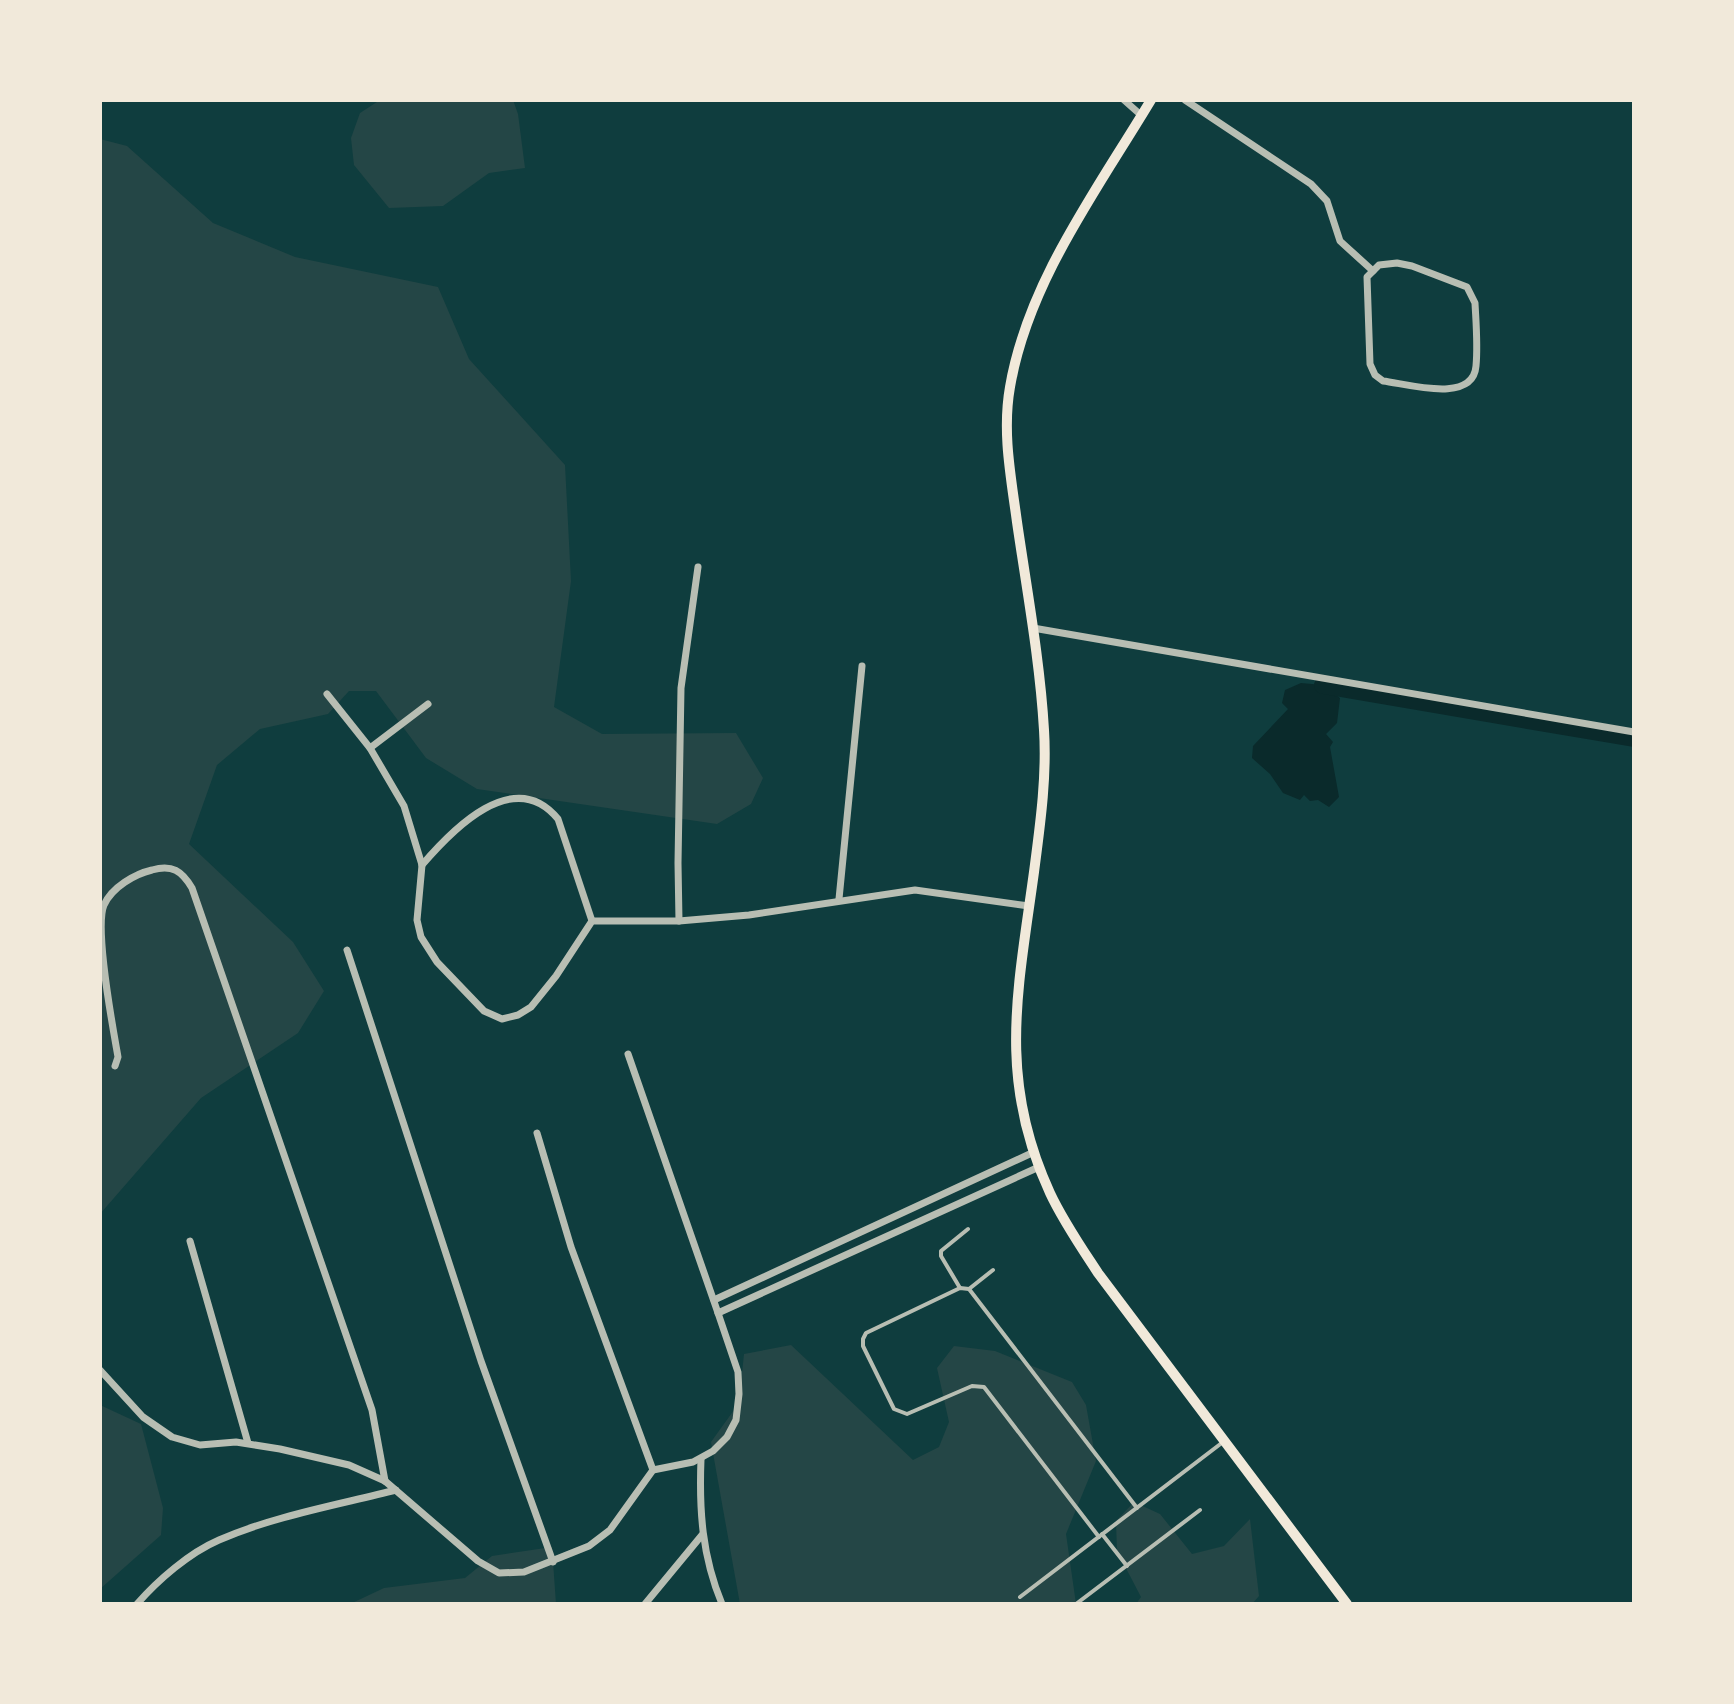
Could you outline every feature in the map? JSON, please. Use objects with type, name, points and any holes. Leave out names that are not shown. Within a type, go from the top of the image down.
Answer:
[{"type":"main road","points":[[1151,100],[1055,260],[1027,325],[1010,385],[1006,447],[1045,734],[1039,830],[1015,1008],[1019,1091],[1039,1167],[1062,1215],[1098,1273],[1347,1604]]},
{"type":"street","points":[[1124,100],[1142,116]]},
{"type":"street","points":[[1185,100],[1311,184],[1327,201],[1340,241],[1373,271]]},
{"type":"street","points":[[1397,263],[1412,266],[1467,287],[1473,293],[1476,369],[1469,383],[1452,390],[1383,381],[1375,375],[1370,364],[1367,277],[1373,271],[1379,265],[1397,263]]},
{"type":"street","points":[[679,921],[681,688],[698,567]]},
{"type":"street","points":[[1033,628],[1634,732]]},
{"type":"street","points":[[839,899],[862,666]]},
{"type":"street","points":[[327,694],[370,748],[404,806],[422,865],[417,920],[421,937],[437,962],[484,1011],[502,1019],[518,1015],[531,1007],[556,976],[592,921]]},
{"type":"street","points":[[370,748],[428,704]]},
{"type":"street","points":[[422,865],[441,842],[490,803],[507,799],[530,801],[549,808],[558,819],[592,921]]},
{"type":"street","points":[[115,1066],[118,1057],[108,999],[102,924],[104,898],[141,873],[163,867],[176,869],[192,888],[372,1410],[385,1481]]},
{"type":"street","points":[[592,921],[679,921],[749,915],[839,899],[915,890],[1029,906]]},
{"type":"street","points":[[347,950],[481,1361],[553,1562]]},
{"type":"street","points":[[100,1370],[143,1417],[172,1437],[200,1445],[248,1443],[349,1465],[385,1481],[490,1569],[511,1575],[553,1562],[589,1546],[610,1530],[653,1470],[701,1459],[727,1437],[736,1420],[739,1394],[738,1372],[628,1054]]},
{"type":"street","points":[[537,1133],[571,1247],[653,1470]]},
{"type":"street","points":[[714,1300],[1034,1152]]},
{"type":"street","points":[[718,1313],[1039,1167]]},
{"type":"street","points":[[190,1241],[248,1443]]},
{"type":"street","points":[[701,1459],[699,1509],[702,1535],[722,1604]]},
{"type":"street","points":[[137,1604],[155,1585],[216,1540],[296,1515],[396,1490]]},
{"type":"street","points":[[645,1604],[702,1535]]},
{"type":"lane","points":[[960,1288],[941,1251],[968,1229]]},
{"type":"lane","points":[[993,1270],[969,1289],[960,1288],[866,1333],[863,1346],[894,1409],[907,1414],[972,1386],[984,1387],[1127,1566]]},
{"type":"lane","points":[[969,1289],[1137,1508]]},
{"type":"lane","points":[[1020,1597],[1225,1441]]},
{"type":"lane","points":[[1076,1604],[1200,1510]]},
{"type":"shaded area","points":[[380,100],[513,100],[518,114],[525,168],[489,173],[443,206],[389,208],[354,165],[351,138],[360,113]]},
{"type":"shaded area","points":[[100,139],[127,146],[213,223],[295,257],[438,287],[469,359],[565,465],[571,581],[554,707],[602,734],[736,733],[763,778],[751,804],[717,824],[477,789],[426,758],[376,691],[349,691],[328,714],[260,729],[217,765],[189,844],[293,942],[324,991],[298,1033],[201,1098],[100,1214]]},
{"type":"shaded area","points":[[1301,683],[1323,685],[1340,698],[1337,723],[1326,734],[1333,742],[1330,747],[1339,797],[1329,807],[1318,800],[1310,801],[1304,795],[1300,800],[1283,793],[1270,774],[1252,758],[1253,746],[1288,709],[1282,703],[1285,690]]},
{"type":"shaded area","points":[[791,1345],[913,1460],[939,1447],[949,1422],[937,1368],[954,1346],[995,1351],[1072,1382],[1086,1405],[1096,1461],[1066,1534],[1076,1604],[740,1604],[711,1442],[739,1403],[744,1354]]},
{"type":"shaded area","points":[[100,1405],[141,1424],[163,1508],[161,1535],[100,1589]]},
{"type":"shaded area","points":[[1134,1502],[1160,1514],[1192,1554],[1224,1546],[1250,1519],[1259,1596],[1252,1604],[1136,1604],[1141,1597],[1117,1551],[1116,1521]]},
{"type":"shaded area","points":[[552,1547],[556,1604],[350,1604],[384,1588],[465,1578],[492,1556]]},
{"type":"waterway","points":[[1323,685],[1634,738]]}]
